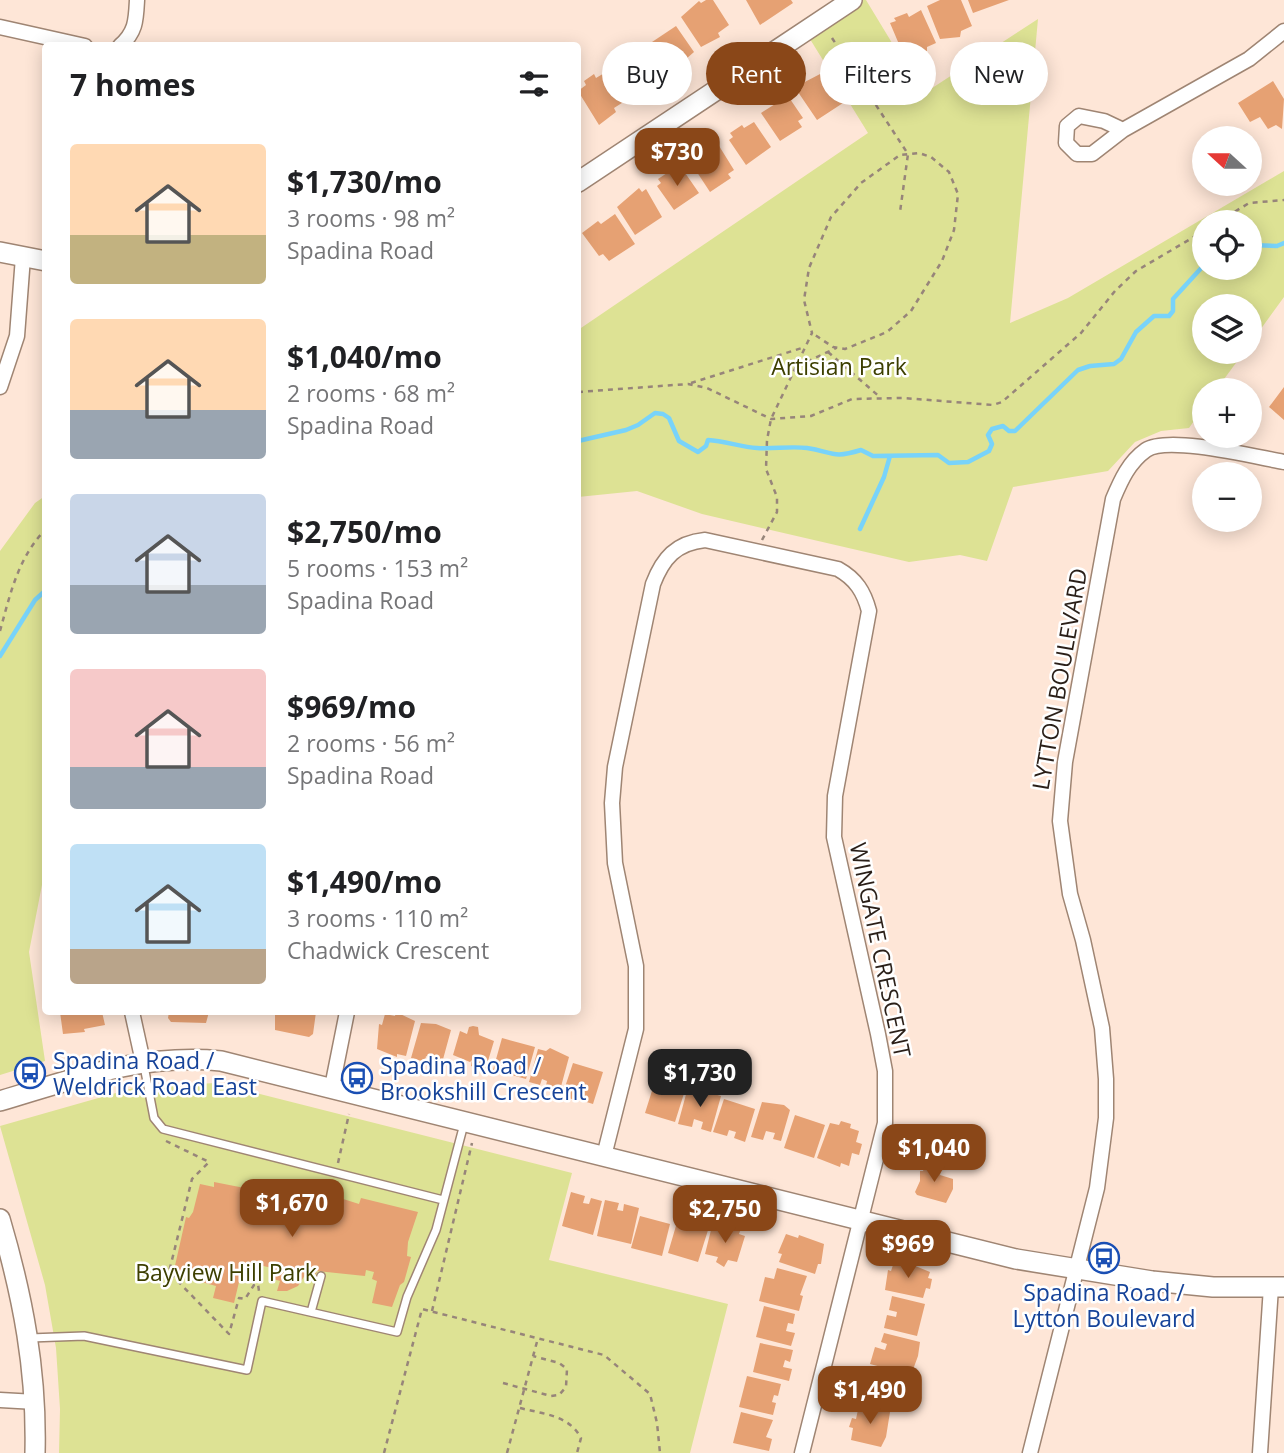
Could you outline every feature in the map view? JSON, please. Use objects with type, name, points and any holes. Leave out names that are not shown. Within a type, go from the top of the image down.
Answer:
[{"type":"street","points":[[123,42],[137,24],[137,0]]},
{"type":"street","points":[[581,180],[846,2]]},
{"type":"street","points":[[0,27],[67,42]]},
{"type":"street","points":[[1123,130],[1249,59],[1284,31]]},
{"type":"street","points":[[0,252],[42,260]]},
{"type":"street","points":[[0,387],[17,336],[23,257]]},
{"type":"street","name":"LYTTON BOULEVARD","points":[[1030,1453],[1097,1188],[1106,1118],[1107,1079],[1102,1028],[1070,894],[1062,848],[1062,791],[1113,499],[1129,466],[1146,449],[1163,445],[1181,444],[1284,462]]},
{"type":"street","name":"WINGATE CRESCENT","points":[[604,1156],[636,1029],[636,966],[615,863],[612,803],[615,767],[653,584],[661,563],[673,551],[692,541],[705,540],[838,569],[849,575],[864,592],[869,611],[835,796],[834,836],[845,898],[878,1034],[887,1098],[885,1124],[802,1453]]},
{"type":"street","points":[[133,1015],[143,1062]]},
{"type":"street","points":[[332,1087],[346,1015]]},
{"type":"street","points":[[0,1101],[126,1064],[168,1059],[221,1061],[971,1249],[1077,1270],[1213,1287],[1277,1287],[1260,1453]]},
{"type":"street","points":[[0,1219],[17,1278],[29,1338],[36,1402],[35,1453]]},
{"type":"street","points":[[0,1400],[36,1402]]},
{"type":"lane","points":[[143,1062],[154,1118],[163,1129],[443,1200]]},
{"type":"lane","points":[[29,1338],[84,1336],[247,1370],[262,1301],[397,1332],[407,1297],[436,1230],[465,1121]]},
{"type":"lane","points":[[311,1312],[321,1276]]},
{"type":"path","points":[[832,38],[908,154],[900,212]]},
{"type":"path","points":[[757,551],[777,512],[776,497],[766,469],[771,419],[812,334],[804,300],[809,268],[831,216],[861,183],[900,155],[919,153],[931,157],[949,172],[958,194],[950,241],[942,261],[911,311],[887,332],[859,346],[836,348],[812,334]]},
{"type":"path","points":[[1239,210],[1250,204],[1284,200]]},
{"type":"path","points":[[688,384],[707,388],[771,419],[811,416],[852,399],[881,398],[993,405],[1002,402],[1081,333],[1115,291],[1136,271],[1192,237]]},
{"type":"path","points":[[581,392],[688,384],[806,346]]},
{"type":"path","points":[[798,366],[836,348]]},
{"type":"path","points":[[828,352],[881,398]]},
{"type":"path","points":[[0,631],[20,569],[42,536]]},
{"type":"path","points":[[336,1173],[349,1114]]},
{"type":"path","points":[[165,1141],[209,1162],[192,1179],[169,1272],[229,1334],[239,1298],[245,1299],[248,1290],[258,1284],[262,1301]]},
{"type":"path","points":[[432,1311],[472,1143]]},
{"type":"path","points":[[384,1453],[422,1309],[604,1355],[650,1394],[660,1453]]},
{"type":"path","points":[[509,1453],[538,1338]]},
{"type":"path","points":[[503,1383],[551,1396],[559,1395],[566,1387],[567,1369],[559,1363],[533,1356]]},
{"type":"path","points":[[520,1408],[567,1420],[581,1438],[577,1453]]},
{"type":"green space","name":"Artisian Park","points":[[853,0],[866,0],[891,42],[820,42],[820,55],[805,31]]},
{"type":"green space","name":"Artisian Park","points":[[1038,19],[1036,42],[1003,42]]},
{"type":"green space","name":"Artisian Park","points":[[950,76],[950,105],[1030,105],[1010,323],[1068,298],[1192,225],[1192,280],[1262,280],[1262,210],[1218,210],[1241,196],[1262,196],[1262,184],[1284,171],[1284,297],[1262,327],[1262,294],[1192,294],[1192,364],[1235,364],[1225,378],[1192,378],[1192,424],[1189,428],[1161,431],[1135,442],[1108,471],[1013,487],[987,561],[960,555],[909,562],[702,514],[637,491],[581,497],[581,328],[868,133],[851,105],[936,105],[936,86]]},
{"type":"green space","points":[[42,498],[42,885],[29,952],[45,1061],[0,1075],[0,551],[35,503]]},
{"type":"green space","name":"Bayview Hill Park","points":[[216,1083],[572,1173],[549,1260],[728,1304],[690,1453],[59,1453],[60,1409],[56,1348],[45,1285],[0,1126],[137,1087]]},
{"type":"building","points":[[713,0],[729,25],[718,33],[720,37],[701,47],[681,17],[699,1],[701,3]]},
{"type":"building","points":[[746,0],[791,0],[793,3],[760,25]]},
{"type":"building","points":[[940,0],[961,0],[972,26],[961,31],[960,37],[940,39],[927,6]]},
{"type":"building","points":[[968,0],[1009,0],[973,13]]},
{"type":"building","points":[[921,10],[936,42],[898,42],[890,23],[896,21],[894,18],[907,13],[909,17]]},
{"type":"building","points":[[676,26],[687,42],[652,42]]},
{"type":"building","points":[[594,74],[596,78],[602,74],[602,105],[619,105],[614,108],[616,112],[599,125],[581,96],[581,89],[586,85],[584,81]]},
{"type":"building","points":[[820,74],[820,105],[840,105],[817,120],[806,104],[806,81]]},
{"type":"building","points":[[1273,81],[1284,99],[1282,129],[1276,125],[1268,129],[1260,117],[1250,122],[1238,103]]},
{"type":"building","points":[[774,105],[794,105],[803,118],[798,121],[802,127],[780,141],[761,113]]},
{"type":"building","points":[[754,122],[771,147],[746,165],[729,140],[733,137],[730,133],[742,125],[744,128]]},
{"type":"building","points":[[716,141],[734,170],[728,174],[731,178],[710,192],[689,160]]},
{"type":"building","points":[[681,167],[699,193],[674,210],[657,186],[661,183],[658,179]]},
{"type":"building","points":[[639,188],[642,192],[646,189],[662,217],[635,235],[617,207]]},
{"type":"building","points":[[615,214],[635,244],[609,261],[603,254],[599,256],[582,233],[598,221],[601,224]]},
{"type":"building","points":[[1284,387],[1284,420],[1269,407]]},
{"type":"building","points":[[60,1015],[103,1015],[105,1025],[84,1029],[85,1032],[63,1034]]},
{"type":"building","points":[[168,1015],[208,1015],[206,1023],[171,1022]]},
{"type":"building","points":[[275,1015],[316,1015],[313,1034],[309,1037],[275,1030]]},
{"type":"building","points":[[385,1015],[402,1015],[415,1021],[406,1056],[397,1054],[397,1057],[377,1049],[379,1024],[382,1025]]},
{"type":"building","points":[[421,1023],[436,1024],[451,1030],[442,1063],[426,1056],[425,1062],[411,1058]]},
{"type":"building","points":[[469,1027],[478,1027],[479,1035],[494,1041],[485,1071],[471,1066],[472,1060],[470,1062],[453,1055],[460,1031],[467,1034]]},
{"type":"building","points":[[502,1038],[535,1047],[526,1079],[493,1070]]},
{"type":"building","points":[[550,1048],[569,1057],[559,1094],[545,1090],[547,1081],[542,1079],[540,1085],[529,1082],[538,1049],[546,1051]]},
{"type":"building","points":[[573,1063],[603,1072],[593,1104],[580,1100],[581,1096],[577,1094],[575,1100],[562,1096]]},
{"type":"building","points":[[656,1078],[686,1087],[675,1122],[645,1113]]},
{"type":"building","points":[[688,1087],[721,1096],[711,1132],[701,1129],[703,1122],[694,1119],[692,1127],[678,1124]]},
{"type":"building","points":[[724,1099],[755,1109],[745,1142],[734,1138],[736,1132],[729,1130],[727,1136],[713,1132]]},
{"type":"building","points":[[762,1102],[784,1105],[790,1110],[781,1141],[773,1139],[775,1133],[766,1131],[763,1140],[751,1137]]},
{"type":"building","points":[[795,1115],[825,1125],[814,1158],[784,1148]]},
{"type":"building","points":[[841,1121],[851,1124],[850,1128],[859,1131],[856,1142],[862,1144],[859,1155],[852,1153],[849,1166],[841,1163],[840,1167],[817,1158],[830,1123],[839,1125]]},
{"type":"building","points":[[926,1162],[942,1167],[940,1175],[953,1179],[953,1189],[946,1203],[917,1195],[915,1192],[920,1181],[920,1171],[923,1171]]},
{"type":"building","points":[[214,1182],[260,1191],[262,1185],[293,1193],[290,1204],[296,1205],[300,1187],[318,1193],[317,1196],[338,1202],[340,1198],[359,1204],[361,1198],[418,1212],[408,1242],[407,1256],[411,1257],[404,1282],[400,1285],[392,1307],[372,1303],[377,1281],[372,1279],[374,1272],[366,1270],[365,1276],[307,1272],[298,1286],[287,1291],[277,1291],[280,1281],[270,1278],[272,1268],[251,1263],[244,1283],[239,1282],[234,1303],[213,1298],[216,1286],[176,1275],[177,1270],[174,1270],[186,1217],[189,1218],[193,1212],[200,1184],[214,1187]]},
{"type":"building","points":[[571,1192],[585,1196],[583,1203],[589,1204],[591,1198],[602,1201],[593,1235],[562,1226]]},
{"type":"building","points":[[605,1200],[619,1203],[617,1210],[623,1211],[624,1204],[639,1208],[631,1244],[597,1236]]},
{"type":"building","points":[[640,1216],[670,1224],[662,1256],[631,1248]]},
{"type":"building","points":[[678,1219],[689,1222],[687,1227],[695,1230],[697,1224],[709,1227],[698,1262],[668,1253]]},
{"type":"building","points":[[712,1226],[724,1229],[722,1233],[726,1234],[726,1230],[731,1231],[732,1226],[741,1228],[739,1234],[745,1236],[737,1262],[728,1260],[724,1267],[716,1262],[718,1257],[705,1254]]},
{"type":"building","points":[[786,1234],[798,1238],[799,1235],[824,1244],[821,1264],[818,1264],[815,1274],[779,1262],[782,1254],[778,1253]]},
{"type":"building","points":[[894,1262],[906,1266],[908,1263],[930,1272],[930,1289],[926,1288],[923,1298],[885,1290],[888,1270],[891,1271]]},
{"type":"building","points":[[777,1268],[807,1276],[800,1295],[803,1296],[799,1311],[759,1301],[765,1277],[774,1279]]},
{"type":"building","points":[[892,1296],[925,1304],[917,1336],[884,1328],[887,1315],[896,1317],[897,1312],[889,1310]]},
{"type":"building","points":[[764,1306],[795,1314],[793,1324],[788,1323],[786,1331],[795,1333],[791,1346],[756,1337]]},
{"type":"building","points":[[884,1333],[920,1342],[911,1375],[870,1364],[875,1347],[885,1350],[887,1344],[881,1342]]},
{"type":"building","points":[[760,1343],[793,1350],[790,1362],[785,1360],[783,1367],[792,1369],[789,1381],[753,1372]]},
{"type":"building","points":[[870,1368],[903,1375],[903,1388],[897,1407],[860,1400]]},
{"type":"building","points":[[747,1376],[781,1384],[778,1396],[774,1395],[772,1402],[776,1403],[773,1415],[739,1407]]},
{"type":"building","points":[[859,1405],[890,1412],[886,1437],[881,1447],[851,1440],[853,1428],[849,1427],[852,1418],[856,1419]]},
{"type":"building","points":[[741,1412],[773,1420],[766,1437],[772,1439],[769,1451],[733,1443]]},
{"type":"waterway","points":[[1262,245],[1277,246],[1284,243]]},
{"type":"waterway","points":[[581,440],[626,430],[655,413],[669,418],[679,441],[698,452],[706,446],[708,440],[757,448],[807,448],[833,454],[861,450],[873,456],[938,455],[949,463],[968,462],[989,451],[992,444],[988,435],[992,429],[1003,426],[1009,431],[1015,431],[1078,370],[1114,364],[1121,359],[1136,332],[1154,316],[1169,316],[1173,311],[1173,299],[1192,278]]},
{"type":"waterway","points":[[860,529],[884,477],[890,456]]},
{"type":"waterway","points":[[0,656],[35,600],[42,594]]},
{"type":"place","name":"Spadina Road / Weldrick Road East","points":[[30,1073]]},
{"type":"place","name":"Spadina Road / Brookshill Crescent","points":[[357,1078]]},
{"type":"place","name":"Spadina Road / Lytton Boulevard","points":[[1104,1258]]}]
